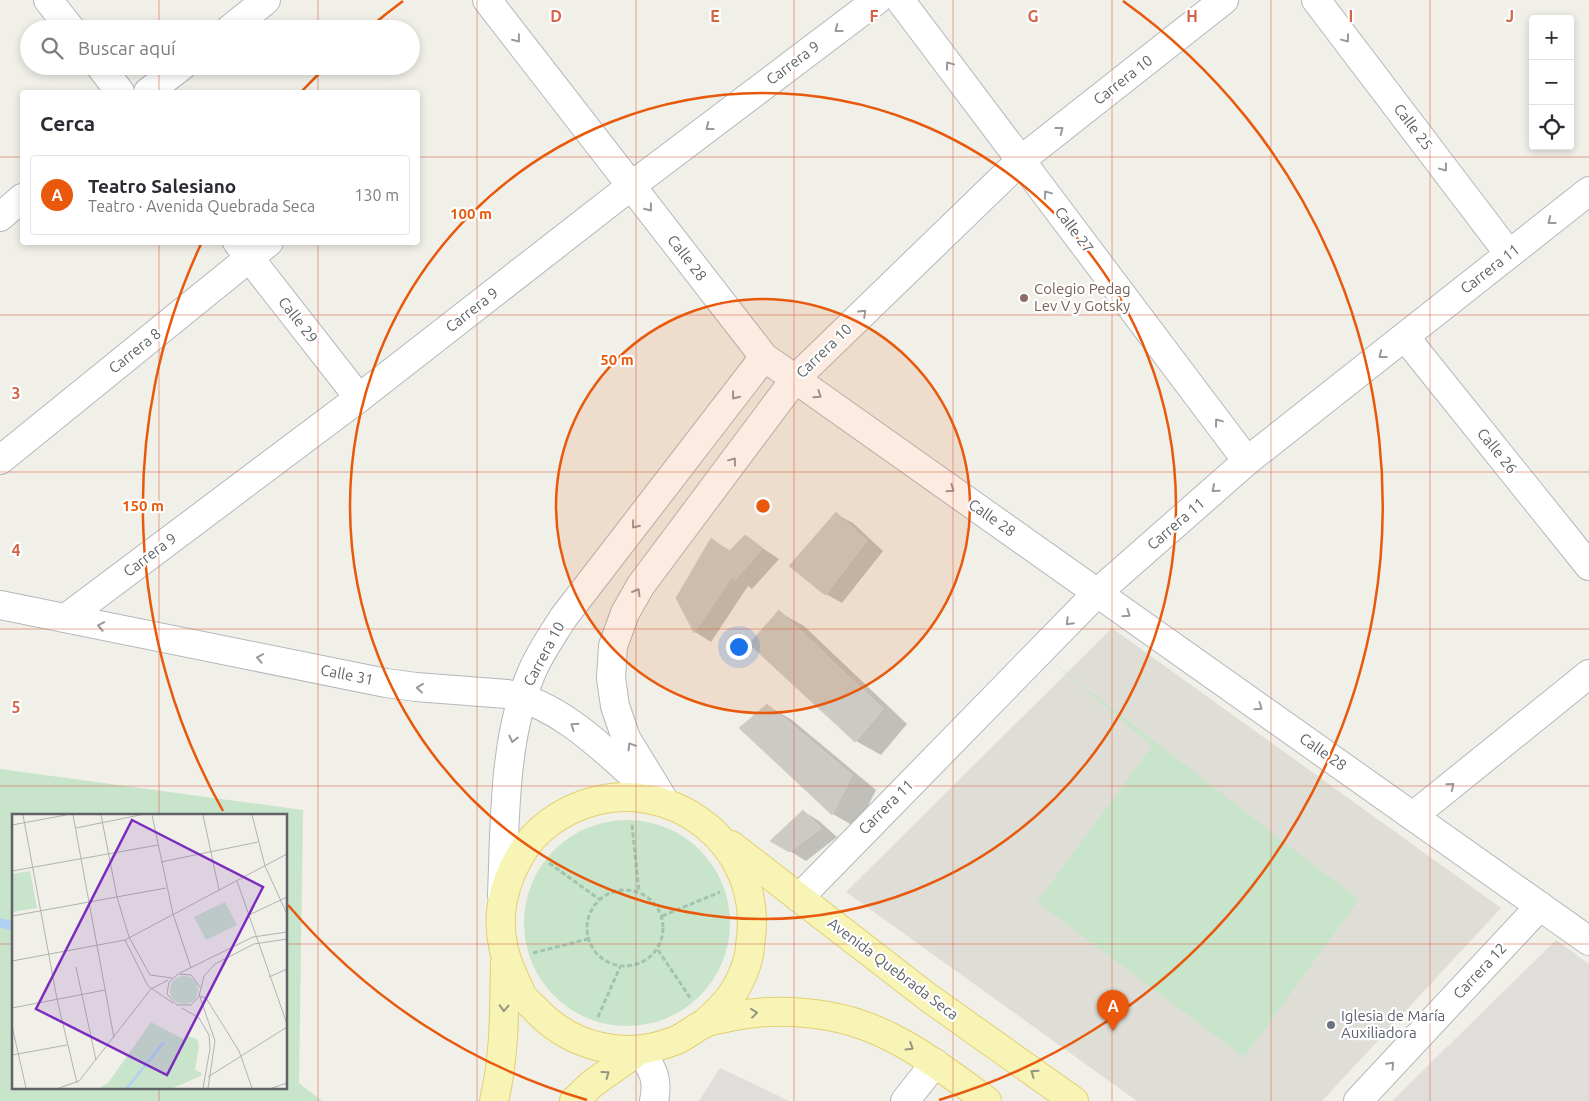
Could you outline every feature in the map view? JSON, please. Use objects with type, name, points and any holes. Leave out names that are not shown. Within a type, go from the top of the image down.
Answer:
[{"type":"main road","points":[[494,1101],[498,1085],[504,1021],[506,959],[500,928],[502,897],[511,870],[526,846],[547,825],[571,809],[600,799],[629,796],[664,802],[692,815],[716,834],[733,856],[746,881],[753,920],[749,958],[732,994],[706,1022],[675,1041],[640,1050],[613,1050],[586,1044],[551,1025],[523,996],[506,959]]},
{"type":"main road","name":"Avenida Quebrada Seca","points":[[716,834],[929,998],[1074,1101]]},
{"type":"main road","points":[[706,1022],[752,1012],[787,1011],[849,1020],[904,1043],[987,1101]]},
{"type":"main road","points":[[574,1101],[593,1083],[640,1050]]},
{"type":"street","points":[[48,0],[64,20]]},
{"type":"street","points":[[241,20],[266,0]]},
{"type":"street","name":"Calle 28","points":[[487,0],[764,357],[1589,941]]},
{"type":"street","name":"Carrera 9","points":[[66,618],[359,398],[631,186],[877,0]]},
{"type":"street","name":"Calle 27","points":[[900,0],[1247,461]]},
{"type":"street","name":"Carrera 10","points":[[664,802],[626,738],[615,706],[611,678],[613,646],[625,613],[641,585],[795,379],[1021,160],[1224,0]]},
{"type":"street","name":"Calle 25","points":[[1316,0],[1509,254]]},
{"type":"street","points":[[107,75],[118,90]]},
{"type":"street","points":[[151,90],[170,75]]},
{"type":"street","name":"Carrera 11","points":[[799,898],[1097,593],[1247,461],[1589,191]]},
{"type":"street","points":[[0,217],[20,200]]},
{"type":"street","name":"Calle 29","points":[[252,248],[359,398]]},
{"type":"street","name":"Carrera 8","points":[[0,460],[252,248]]},
{"type":"street","name":"Calle 26","points":[[1405,336],[1589,566]]},
{"type":"street","name":"Carrera 10","points":[[502,897],[505,820],[511,748],[522,697],[531,673],[563,618],[764,357]]},
{"type":"street","name":"Calle 31","points":[[0,605],[386,683],[416,688],[522,697],[550,710],[587,735],[664,802]]},
{"type":"street","points":[[1413,816],[1589,674]]},
{"type":"street","name":"Carrera 12","points":[[1358,1101],[1540,906]]},
{"type":"street","points":[[640,1050],[651,1067],[657,1086],[654,1101]]},
{"type":"street","points":[[905,1101],[935,1063]]},
{"type":"path","points":[[629,796],[639,892]]},
{"type":"path","points":[[526,846],[599,899]]},
{"type":"path","points":[[662,916],[746,881]]},
{"type":"path","points":[[625,889],[639,892],[653,901],[662,916],[664,933],[658,950],[642,964],[620,967],[606,962],[595,952],[588,939],[586,925],[590,910],[599,899],[611,892],[625,889]]},
{"type":"path","points":[[506,959],[588,939]]},
{"type":"path","points":[[658,950],[706,1022]]},
{"type":"path","points":[[586,1044],[620,967]]},
{"type":"shaded area","points":[[1112,628],[1501,908],[1322,1101],[1137,1101],[846,892]]},
{"type":"shaded area","points":[[1556,940],[1589,964],[1589,1101],[1392,1101]]},
{"type":"shaded area","points":[[720,1068],[789,1101],[699,1101]]},
{"type":"green space","points":[[1055,664],[1359,900],[1244,1057],[1037,902],[1152,746]]},
{"type":"green space","points":[[0,769],[303,810],[299,1083],[322,1101],[0,1101]]},
{"type":"green space","points":[[617,820],[637,820],[667,827],[693,843],[707,857],[723,883],[730,913],[730,933],[723,963],[707,989],[693,1003],[667,1019],[637,1026],[617,1026],[587,1019],[561,1003],[547,989],[531,963],[524,933],[524,913],[531,883],[547,857],[561,843],[587,827]]},
{"type":"building","points":[[836,512],[867,541],[825,595],[789,566]]},
{"type":"building","points":[[745,535],[763,548],[735,580],[716,565]]},
{"type":"building","points":[[711,538],[742,561],[694,633],[676,598]]},
{"type":"building","points":[[779,610],[883,709],[855,742],[749,644]]},
{"type":"building","points":[[767,704],[852,775],[832,815],[739,728]]},
{"type":"building","points":[[803,810],[821,828],[789,852],[770,841]]},
{"type":"waterway","points":[[0,923],[12,926]]},
{"type":"place","name":"Colegio Pedag Lev V y Gotsky","points":[[1024,298]]},
{"type":"place","name":"Iglesia de María Auxiliadora","points":[[1331,1025]]},
{"type":"place","name":"Teatro Salesiano","points":[[1113,1031]]}]
